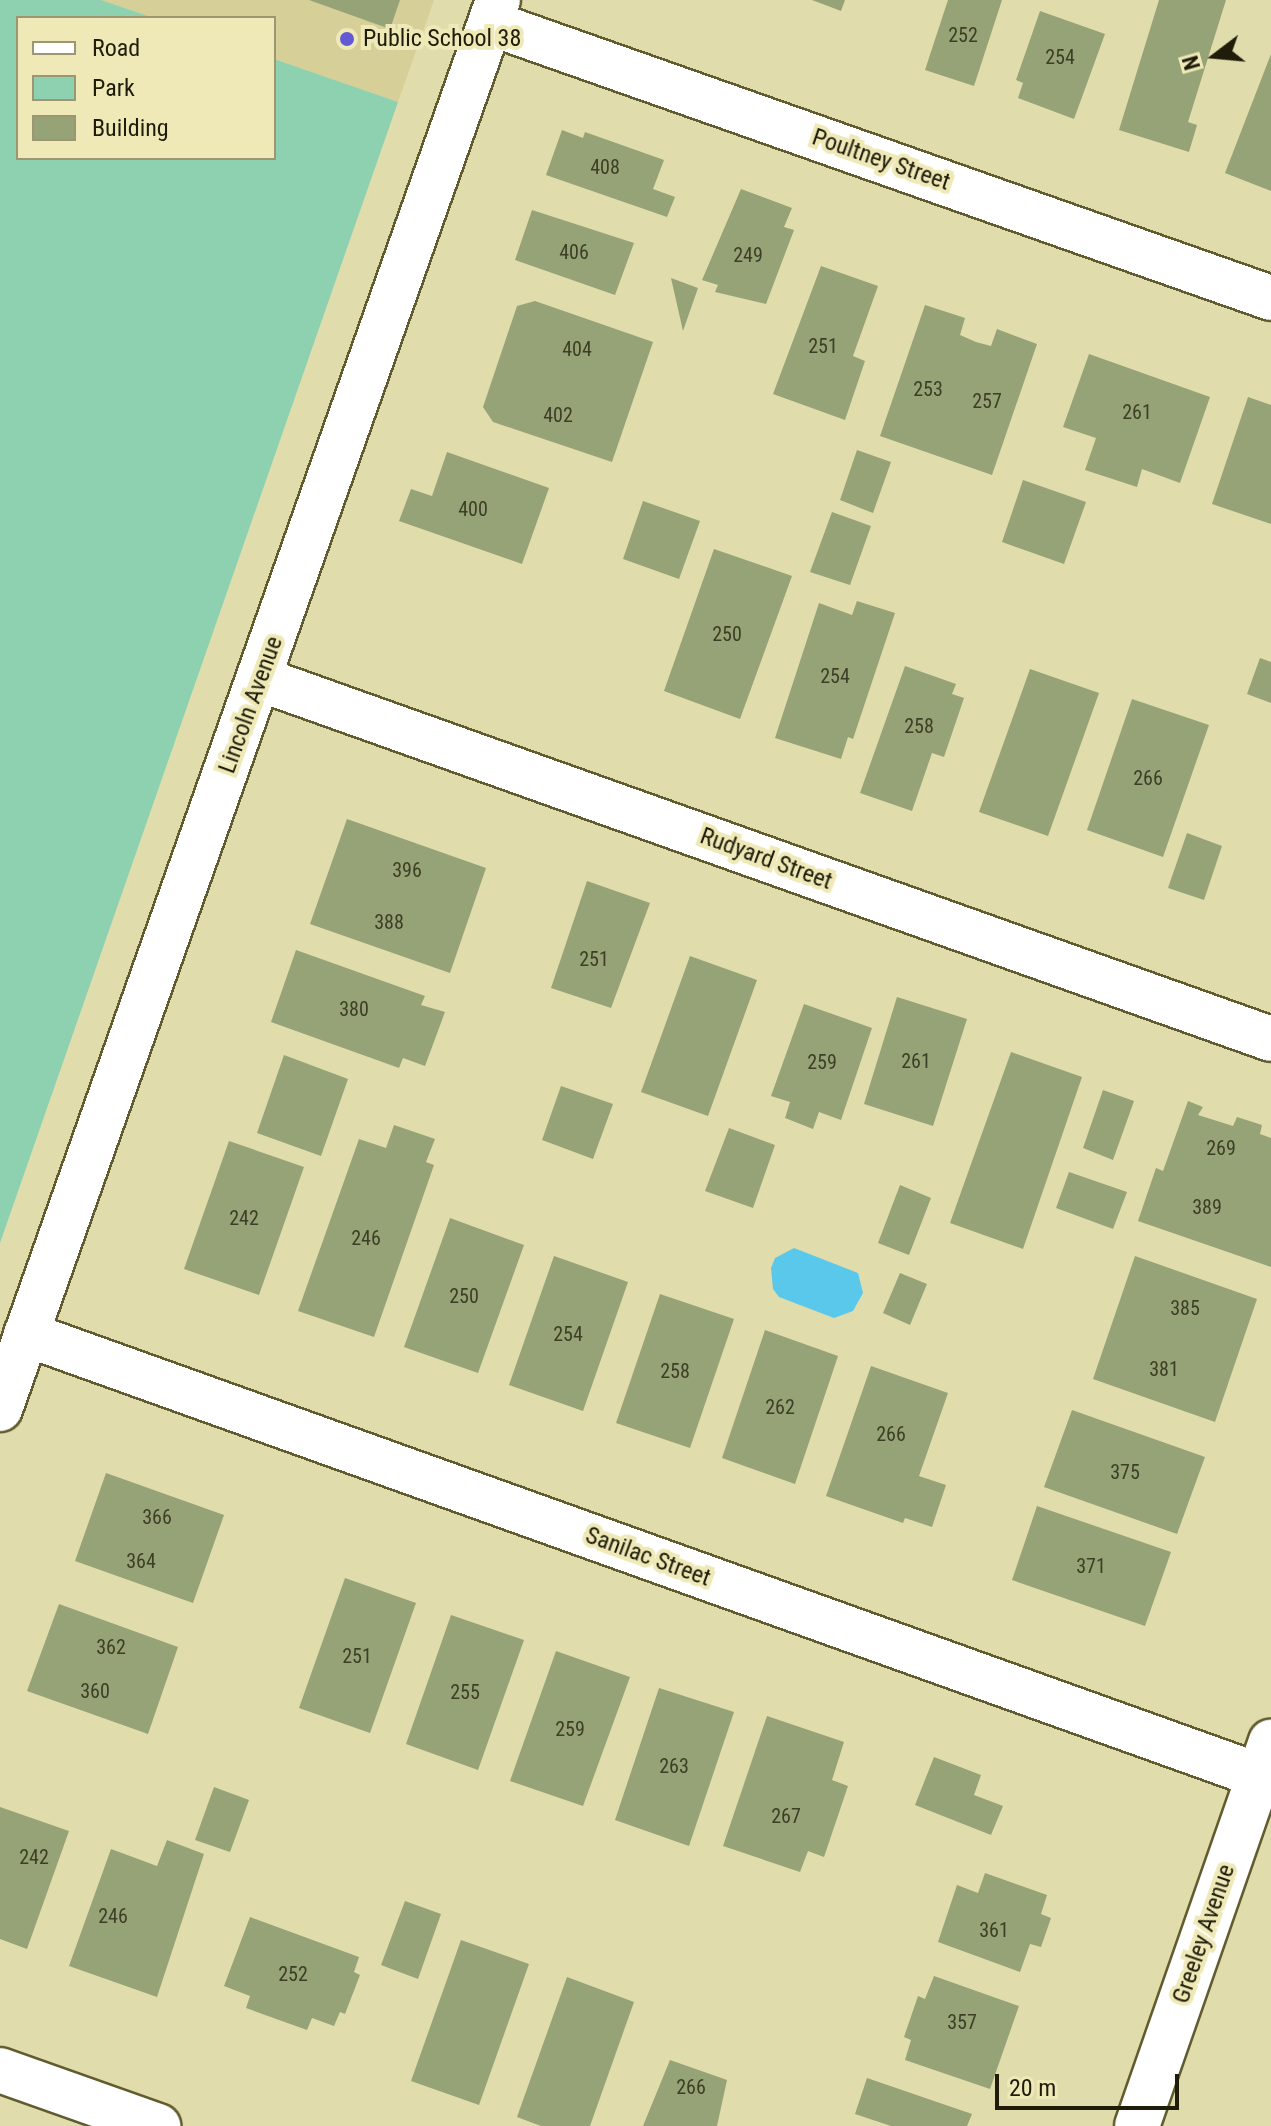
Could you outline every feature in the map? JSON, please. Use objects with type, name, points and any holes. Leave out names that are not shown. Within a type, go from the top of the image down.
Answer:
[{"type":"street","name":"Poultney Street","points":[[494,11],[1271,298]]},
{"type":"street","name":"Lincoln Avenue","points":[[0,1409],[494,11]]},
{"type":"street","name":"Rudyard Street","points":[[260,679],[1271,1039]]},
{"type":"street","name":"Sanilac Street","points":[[26,1334],[1267,1766]]},
{"type":"street","name":"Greeley Avenue","points":[[1137,2126],[1267,1766]]},
{"type":"street","points":[[0,2070],[158,2126]]},
{"type":"shaded area","name":"Public School 38","points":[[101,0],[434,0],[398,102],[276,60],[276,16],[148,16]]},
{"type":"green space","points":[[0,0],[101,0],[148,16],[16,16],[16,160],[276,160],[276,60],[398,102],[0,1243]]},
{"type":"water","points":[[794,1248],[858,1273],[863,1293],[853,1311],[834,1318],[779,1297],[773,1289],[771,1268],[775,1258]]},
{"type":"building","points":[[309,0],[400,0],[390,29]]},
{"type":"building","points":[[812,0],[845,0],[841,11]]},
{"type":"building","points":[[948,0],[1002,0],[974,86],[925,70]]},
{"type":"building","points":[[1159,0],[1226,0],[1188,122],[1197,125],[1189,152],[1119,130]]},
{"type":"building","points":[[1040,11],[1105,34],[1074,119],[1018,98],[1023,83],[1016,80]]},
{"type":"building","points":[[1271,54],[1271,191],[1225,173]]},
{"type":"building","points":[[562,130],[583,138],[585,132],[664,160],[653,189],[675,197],[667,217],[546,175]]},
{"type":"building","points":[[741,189],[792,208],[784,227],[794,230],[766,304],[715,292],[718,285],[702,280]]},
{"type":"building","points":[[532,210],[634,243],[615,295],[515,260]]},
{"type":"building","points":[[821,266],[878,286],[853,356],[865,361],[845,420],[773,394]]},
{"type":"building","points":[[671,278],[698,288],[683,331]]},
{"type":"building","points":[[535,301],[653,342],[612,462],[493,422],[483,407],[517,306]]},
{"type":"building","points":[[925,305],[965,318],[960,335],[976,342],[991,346],[997,329],[1037,344],[992,475],[880,436]]},
{"type":"building","points":[[1089,354],[1210,397],[1180,483],[1142,469],[1137,487],[1085,470],[1096,438],[1063,427]]},
{"type":"building","points":[[1248,397],[1271,405],[1271,524],[1212,504]]},
{"type":"building","points":[[857,450],[891,462],[873,513],[840,500]]},
{"type":"building","points":[[447,452],[549,488],[522,564],[399,521],[411,489],[432,496]]},
{"type":"building","points":[[1023,480],[1086,502],[1064,564],[1002,542]]},
{"type":"building","points":[[643,501],[700,521],[679,579],[623,559]]},
{"type":"building","points":[[832,512],[871,526],[850,585],[810,572]]},
{"type":"building","points":[[714,549],[792,576],[740,719],[664,691]]},
{"type":"building","points":[[857,601],[895,613],[853,739],[848,737],[841,759],[775,738],[819,603],[852,615]]},
{"type":"building","points":[[1260,658],[1271,662],[1271,703],[1247,694]]},
{"type":"building","points":[[905,666],[956,684],[952,694],[964,698],[944,757],[932,753],[912,811],[860,793]]},
{"type":"building","points":[[1030,669],[1099,693],[1048,836],[979,812]]},
{"type":"building","points":[[1132,699],[1209,725],[1163,857],[1087,830]]},
{"type":"building","points":[[347,819],[486,868],[450,973],[310,924]]},
{"type":"building","points":[[1187,833],[1222,846],[1204,900],[1168,888]]},
{"type":"building","points":[[587,881],[650,903],[611,1008],[551,988]]},
{"type":"building","points":[[296,950],[425,996],[421,1005],[445,1012],[425,1066],[403,1058],[399,1068],[271,1022]]},
{"type":"building","points":[[690,956],[757,980],[708,1116],[641,1092]]},
{"type":"building","points":[[897,997],[967,1019],[933,1126],[864,1104]]},
{"type":"building","points":[[804,1004],[872,1028],[841,1120],[819,1112],[813,1129],[785,1118],[790,1102],[771,1096]]},
{"type":"building","points":[[1011,1052],[1082,1077],[1023,1249],[950,1223]]},
{"type":"building","points":[[284,1055],[348,1079],[321,1156],[257,1133]]},
{"type":"building","points":[[561,1086],[613,1104],[593,1159],[542,1140]]},
{"type":"building","points":[[1103,1090],[1134,1101],[1113,1160],[1083,1148]]},
{"type":"building","points":[[1188,1101],[1203,1107],[1198,1115],[1233,1126],[1237,1117],[1262,1125],[1260,1134],[1271,1138],[1271,1267],[1138,1221],[1156,1168],[1163,1171]]},
{"type":"building","points":[[394,1125],[435,1139],[426,1162],[434,1165],[374,1337],[298,1311],[359,1139],[386,1148]]},
{"type":"building","points":[[729,1128],[775,1145],[753,1208],[705,1191]]},
{"type":"building","points":[[229,1141],[304,1167],[259,1295],[184,1269]]},
{"type":"building","points":[[1069,1172],[1127,1192],[1113,1229],[1056,1208]]},
{"type":"building","points":[[900,1185],[931,1198],[909,1255],[878,1243]]},
{"type":"building","points":[[450,1218],[524,1245],[478,1373],[404,1347]]},
{"type":"building","points":[[554,1256],[628,1282],[583,1411],[509,1385]]},
{"type":"building","points":[[1135,1256],[1257,1299],[1215,1422],[1093,1379]]},
{"type":"building","points":[[900,1273],[927,1284],[910,1325],[883,1313]]},
{"type":"building","points":[[660,1294],[734,1319],[690,1448],[616,1423]]},
{"type":"building","points":[[765,1330],[838,1356],[795,1484],[722,1458]]},
{"type":"building","points":[[871,1366],[948,1393],[919,1476],[946,1485],[932,1527],[905,1518],[903,1523],[826,1496]]},
{"type":"building","points":[[1072,1410],[1205,1457],[1177,1534],[1044,1487]]},
{"type":"building","points":[[106,1473],[224,1515],[193,1603],[75,1561]]},
{"type":"building","points":[[1037,1506],[1171,1552],[1145,1626],[1012,1580]]},
{"type":"building","points":[[345,1578],[416,1603],[370,1733],[299,1708]]},
{"type":"building","points":[[59,1604],[178,1647],[148,1734],[27,1691]]},
{"type":"building","points":[[451,1615],[524,1640],[478,1770],[406,1744]]},
{"type":"building","points":[[556,1651],[630,1677],[583,1806],[510,1781]]},
{"type":"building","points":[[659,1688],[734,1712],[689,1846],[615,1820]]},
{"type":"building","points":[[767,1716],[844,1742],[832,1780],[848,1786],[824,1857],[808,1851],[800,1872],[723,1846]]},
{"type":"building","points":[[934,1757],[981,1775],[974,1795],[1003,1806],[991,1835],[915,1805]]},
{"type":"building","points":[[214,1787],[249,1800],[230,1852],[195,1840]]},
{"type":"building","points":[[0,1807],[69,1831],[27,1949],[0,1939]]},
{"type":"building","points":[[167,1840],[204,1854],[157,1997],[69,1966],[111,1849],[157,1866]]},
{"type":"building","points":[[985,1873],[1047,1895],[1041,1914],[1051,1918],[1041,1947],[1030,1944],[1020,1972],[938,1942],[957,1885],[978,1893]]},
{"type":"building","points":[[405,1901],[441,1914],[418,1979],[381,1965]]},
{"type":"building","points":[[250,1917],[359,1957],[354,1972],[360,1975],[345,2014],[340,2012],[334,2026],[312,2018],[307,2030],[246,2008],[250,1996],[224,1986]]},
{"type":"building","points":[[461,1940],[529,1964],[479,2105],[411,2081]]},
{"type":"building","points":[[934,1976],[1019,2006],[990,2089],[905,2060],[911,2040],[904,2037],[918,1996],[925,1999]]},
{"type":"building","points":[[567,1977],[634,2002],[590,2126],[541,2126],[517,2117]]},
{"type":"building","points":[[670,2060],[727,2080],[717,2126],[643,2126]]},
{"type":"building","points":[[867,2078],[972,2114],[967,2126],[891,2126],[855,2114]]},
{"type":"place","name":"Public School 38","points":[[347,39]]}]
